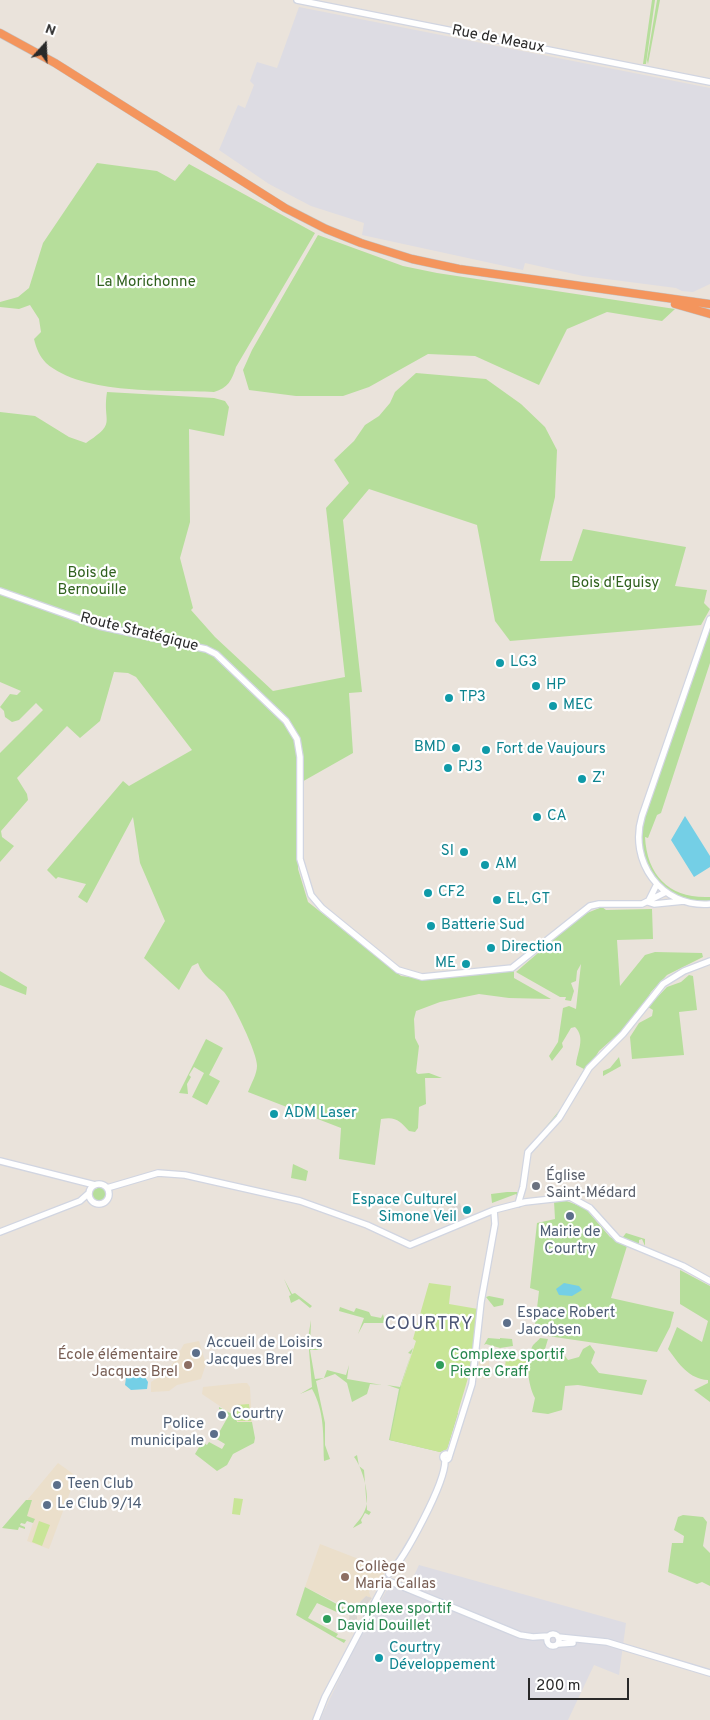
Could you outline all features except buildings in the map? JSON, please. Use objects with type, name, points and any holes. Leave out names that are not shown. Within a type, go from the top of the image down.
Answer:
[{"type":"highway","points":[[0,34],[51,61],[315,226]]},
{"type":"highway","points":[[0,38],[53,67],[256,196],[376,254],[441,270],[674,301],[710,308]]},
{"type":"highway","points":[[685,303],[710,299]]},
{"type":"highway","points":[[685,303],[710,304]]},
{"type":"highway","points":[[685,303],[710,314]]},
{"type":"street","name":"Rue de Meaux","points":[[297,0],[710,82]]},
{"type":"street","name":"Route Stratégique","points":[[0,591],[100,626],[206,649],[216,654],[286,721],[297,739],[300,757],[300,859],[311,895],[322,908],[398,970],[422,977],[507,969],[518,965],[590,906],[599,904],[642,904],[666,892]]},
{"type":"street","points":[[684,901],[666,892],[649,875],[641,858],[638,843],[639,827],[710,619]]},
{"type":"street","points":[[656,897],[658,886]]},
{"type":"street","points":[[658,886],[648,902],[654,904],[684,901],[710,904]]},
{"type":"street","points":[[518,1204],[530,1150],[558,1118],[589,1068],[623,1034],[653,994],[673,977],[710,961]]},
{"type":"street","points":[[0,1163],[80,1182],[95,1185],[102,1184],[107,1188],[108,1196]]},
{"type":"street","points":[[107,1188],[158,1173],[185,1175],[304,1202],[367,1225],[408,1245],[494,1210],[525,1202],[565,1197],[577,1199],[590,1208],[618,1239],[683,1266],[710,1282]]},
{"type":"street","points":[[80,1182],[89,1193],[92,1201]]},
{"type":"street","points":[[80,1201],[103,1203],[111,1192],[124,1184]]},
{"type":"street","points":[[0,1232],[80,1201],[95,1185]]},
{"type":"street","points":[[523,1187],[525,1202]]},
{"type":"street","points":[[316,1720],[325,1697],[432,1500],[444,1470],[446,1457],[452,1448],[472,1384],[481,1302],[495,1224],[494,1210]]},
{"type":"street","points":[[390,1579],[517,1634],[533,1637],[553,1646],[569,1643],[597,1644],[647,1655]]},
{"type":"street","points":[[533,1637],[554,1634],[558,1637],[607,1642],[710,1673]]},
{"type":"street","points":[[547,1643],[548,1636]]},
{"type":"street","points":[[558,1637],[558,1644]]},
{"type":"shaded area","points":[[299,7],[710,88],[710,284],[693,292],[682,291],[676,288],[583,276],[525,263],[523,270],[362,235],[364,223],[311,206],[269,184],[219,150],[238,105],[245,108],[254,85],[250,81],[257,62],[277,68]]},
{"type":"shaded area","points":[[460,1203],[465,1219],[457,1222],[454,1208],[451,1207]]},
{"type":"shaded area","points":[[199,1341],[206,1364],[201,1379],[177,1385],[169,1391],[151,1392],[151,1382],[169,1370],[184,1344]]},
{"type":"shaded area","points":[[479,1360],[489,1361],[489,1368],[492,1368],[491,1379],[477,1378]]},
{"type":"shaded area","points":[[247,1383],[250,1387],[252,1422],[237,1422],[236,1413],[230,1413],[202,1394],[203,1387]]},
{"type":"shaded area","points":[[58,1463],[76,1476],[49,1549],[27,1541],[33,1523],[23,1513],[28,1499]]},
{"type":"shaded area","name":"Collège Maria Callas","points":[[320,1544],[387,1570],[369,1592],[371,1598],[366,1596],[352,1610],[305,1587]]},
{"type":"shaded area","points":[[419,1565],[626,1623],[619,1675],[594,1665],[568,1720],[320,1720],[351,1654],[389,1586],[392,1585],[407,1590]]},
{"type":"shaded area","points":[[366,1596],[372,1598],[357,1615],[357,1623],[353,1627],[349,1620],[350,1612]]},
{"type":"green space","points":[[652,0],[655,0],[646,64],[643,64]]},
{"type":"green space","points":[[657,0],[660,0],[648,64],[647,60]]},
{"type":"green space","name":"La Morichonne","points":[[97,163],[157,171],[175,181],[189,164],[315,233],[236,367],[231,380],[223,388],[214,392],[126,389],[81,381],[62,373],[46,363],[42,358],[34,339],[41,332],[39,319],[30,305],[19,309],[0,307],[0,302],[18,297],[29,288],[43,243]]},
{"type":"green space","points":[[318,235],[403,266],[437,273],[675,309],[662,321],[607,312],[567,329],[539,385],[475,356],[428,354],[369,387],[343,396],[296,396],[249,390],[243,370],[252,350]]},
{"type":"green space","points":[[416,373],[486,379],[521,404],[545,427],[557,450],[555,497],[540,561],[572,561],[583,529],[686,547],[675,586],[707,590],[704,603],[710,609],[701,625],[510,641],[495,621],[477,525],[369,489],[343,520],[362,692],[349,693],[353,753],[300,783],[298,869],[308,902],[401,976],[427,979],[514,971],[514,978],[551,999],[509,998],[479,994],[440,1002],[416,1011],[414,1019],[415,1038],[419,1046],[416,1072],[418,1074],[429,1073],[442,1078],[425,1078],[426,1104],[419,1107],[418,1128],[415,1132],[409,1131],[394,1119],[381,1119],[375,1165],[339,1159],[341,1128],[248,1092],[257,1069],[253,1051],[228,997],[205,975],[198,963],[192,966],[179,990],[144,958],[165,921],[140,863],[133,817],[87,903],[78,897],[86,884],[58,877],[56,879],[47,870],[123,781],[129,786],[192,750],[136,677],[128,673],[114,672],[100,721],[80,738],[67,726],[17,778],[27,794],[28,800],[1,831],[2,837],[14,846],[0,862],[0,753],[43,710],[36,703],[19,720],[12,722],[5,717],[4,711],[0,707],[10,694],[17,695],[21,691],[0,682],[0,412],[35,416],[69,437],[86,443],[102,431],[107,422],[107,392],[214,398],[225,401],[229,407],[224,436],[189,429],[190,522],[180,558],[193,608],[191,610],[215,637],[273,691],[345,677],[326,508],[349,483],[334,460],[354,441],[365,425],[379,416],[390,403],[395,392]]},
{"type":"green space","points":[[710,627],[710,663],[661,813],[657,815],[648,838],[645,837],[650,863],[656,874],[672,889],[683,894],[696,897],[710,897],[710,902],[698,902],[675,894],[664,888],[655,879],[643,858],[641,839],[643,818]]},
{"type":"green space","points":[[602,907],[606,910],[652,909],[653,939],[617,940],[620,986],[645,955],[655,952],[702,953],[703,957],[667,975],[651,992],[637,1017],[599,1051],[561,1112],[531,1145],[563,1106],[584,1069],[576,1065],[580,1036],[575,1027],[571,1028],[562,1043],[563,1047],[552,1061],[549,1056],[558,1042],[563,1008],[569,1006],[576,1009],[581,964],[577,971],[576,981],[571,983],[574,991],[571,1001],[565,1000],[566,997],[560,997],[516,972],[582,915]]},
{"type":"green space","points":[[0,971],[27,987],[26,995],[0,985]]},
{"type":"green space","points":[[689,975],[693,976],[697,1010],[679,1012],[684,1055],[632,1059],[630,1037],[639,1023],[652,1016],[653,1010],[648,1007],[667,987],[681,982]]},
{"type":"green space","points":[[206,1039],[223,1048],[209,1075],[220,1081],[207,1105],[192,1097],[204,1073],[194,1067],[189,1075],[191,1077],[187,1084],[188,1094],[179,1093]]},
{"type":"green space","points":[[619,1057],[621,1066],[603,1076],[603,1071],[610,1068]]},
{"type":"green space","points":[[293,1164],[308,1171],[306,1181],[291,1178]]},
{"type":"green space","points":[[96,1187],[102,1187],[106,1194],[102,1201],[96,1201],[92,1197],[92,1191]]},
{"type":"green space","points":[[519,1192],[517,1197],[516,1194],[492,1203],[491,1194]]},
{"type":"green space","points":[[564,1200],[585,1208],[610,1237],[627,1246],[611,1298],[674,1312],[670,1327],[657,1352],[534,1334],[539,1291],[530,1288],[537,1223],[555,1219],[554,1201]]},
{"type":"green space","points":[[626,1233],[645,1239],[645,1246],[642,1239],[639,1240],[639,1244],[625,1240],[623,1237]]},
{"type":"green space","points":[[680,1270],[710,1286],[710,1402],[694,1390],[708,1383],[708,1380],[690,1374],[680,1365],[668,1349],[677,1327],[702,1342],[708,1321],[680,1304]]},
{"type":"green space","points":[[284,1279],[292,1294],[295,1293],[312,1306],[310,1308],[299,1299],[291,1303],[289,1296],[291,1295]]},
{"type":"green space","name":"Complexe sportif Pierre Graff","points":[[429,1283],[451,1286],[449,1304],[478,1309],[470,1371],[447,1449],[440,1452],[390,1440],[401,1386],[416,1341],[413,1339]]},
{"type":"green space","points":[[486,1297],[504,1299],[503,1305],[494,1307]]},
{"type":"green space","points":[[340,1307],[354,1312],[356,1308],[369,1312],[371,1316],[381,1318],[383,1314],[385,1323],[364,1323],[358,1334],[364,1318],[339,1311]]},
{"type":"green space","points":[[311,1320],[310,1348],[322,1350],[310,1350],[315,1379],[324,1378],[327,1370],[346,1375],[349,1365],[347,1379],[382,1385],[370,1384],[367,1394],[352,1402],[347,1383],[335,1374],[316,1381],[325,1423],[325,1445],[330,1459],[324,1461],[319,1406],[312,1389],[300,1394],[312,1387],[308,1338]]},
{"type":"green space","points":[[488,1338],[512,1339],[513,1346],[500,1348],[484,1345]]},
{"type":"green space","points":[[540,1338],[548,1339],[545,1349],[547,1357],[565,1356],[568,1360],[579,1357],[583,1349],[590,1345],[595,1352],[591,1363],[599,1373],[647,1380],[642,1395],[578,1385],[565,1386],[562,1410],[548,1414],[532,1412],[535,1398],[529,1380],[528,1366],[533,1346]]},
{"type":"green space","points":[[413,1348],[401,1386],[458,1413],[447,1449],[440,1452],[389,1440],[399,1389],[387,1385],[400,1387],[411,1354],[408,1353]]},
{"type":"green space","points":[[506,1357],[526,1360],[525,1370],[505,1368]]},
{"type":"green space","points":[[249,1404],[251,1421],[237,1421],[236,1405]]},
{"type":"green space","points":[[219,1407],[230,1413],[236,1413],[237,1422],[252,1422],[255,1438],[254,1443],[233,1454],[227,1465],[217,1471],[195,1454],[202,1442],[207,1445],[209,1442],[222,1449],[225,1444],[210,1435],[211,1433],[217,1436],[229,1415],[219,1409]]},
{"type":"green space","points":[[357,1455],[359,1465],[354,1457]]},
{"type":"green space","points":[[359,1466],[364,1470],[365,1483],[363,1474]]},
{"type":"green space","points":[[234,1498],[243,1499],[240,1515],[232,1514]]},
{"type":"green space","points":[[26,1500],[32,1500],[27,1516],[35,1519],[33,1523],[27,1521],[25,1524],[21,1523],[20,1525],[25,1527],[25,1529],[19,1527],[18,1530],[2,1528]]},
{"type":"green space","points":[[367,1504],[367,1510],[371,1512],[369,1515],[365,1513],[361,1520],[362,1523],[353,1528],[365,1510]]},
{"type":"green space","points":[[683,1515],[703,1517],[707,1522],[703,1546],[710,1553],[710,1586],[702,1582],[697,1584],[668,1572],[672,1543],[683,1543],[684,1536],[674,1530],[678,1517]]},
{"type":"green space","points":[[39,1521],[50,1525],[42,1546],[32,1542]]},
{"type":"green space","points":[[305,1587],[346,1609],[341,1614],[317,1603],[308,1618],[338,1634],[336,1637],[346,1640],[344,1643],[296,1615]]},
{"type":"water","points":[[685,816],[710,856],[710,867],[694,877],[671,840]]},
{"type":"water","points":[[564,1283],[579,1286],[582,1290],[572,1296],[559,1295],[556,1289]]},
{"type":"water","points":[[139,1368],[148,1382],[147,1389],[131,1390],[125,1385],[126,1378]]},
{"type":"place","name":"LG3","points":[[500,663]]},
{"type":"place","name":"HP","points":[[536,686]]},
{"type":"place","name":"TP3","points":[[449,698]]},
{"type":"place","name":"MEC","points":[[553,706]]},
{"type":"place","name":"BMD","points":[[456,748]]},
{"type":"place","name":"Fort de Vaujours","points":[[486,750]]},
{"type":"place","name":"PJ3","points":[[448,768]]},
{"type":"place","name":"Z'","points":[[582,779]]},
{"type":"place","name":"CA","points":[[537,817]]},
{"type":"place","name":"SI","points":[[464,852]]},
{"type":"place","name":"AM","points":[[485,865]]},
{"type":"place","name":"CF2","points":[[428,893]]},
{"type":"place","name":"EL, GT","points":[[497,900]]},
{"type":"place","name":"Batterie Sud","points":[[431,926]]},
{"type":"place","name":"Direction","points":[[491,948]]},
{"type":"place","name":"ME","points":[[466,964]]},
{"type":"place","name":"ADM Laser","points":[[274,1114]]},
{"type":"place","name":"Église Saint-Médard","points":[[536,1186]]},
{"type":"place","name":"Espace Culturel Simone Veil","points":[[467,1210]]},
{"type":"place","name":"Mairie de Courtry","points":[[570,1216]]},
{"type":"place","name":"Espace Robert Jacobsen","points":[[507,1323]]},
{"type":"place","name":"Accueil de Loisirs Jacques Brel","points":[[196,1353]]},
{"type":"place","name":"École élémentaire Jacques Brel","points":[[188,1365]]},
{"type":"place","name":"Complexe sportif Pierre Graff","points":[[440,1365]]},
{"type":"place","name":"Courtry","points":[[222,1415]]},
{"type":"place","name":"Police municipale","points":[[214,1434]]},
{"type":"place","name":"Teen Club","points":[[57,1485]]},
{"type":"place","name":"Le Club 9/14","points":[[47,1505]]},
{"type":"place","name":"Collège Maria Callas","points":[[345,1577]]},
{"type":"place","name":"Complexe sportif David Douillet","points":[[327,1619]]},
{"type":"place","name":"Courtry Développement","points":[[379,1658]]},
{"type":"district","name":"COURTRY","points":[[429,1325]]},
{"type":"park label","name":"Bois de Bernouille","points":[[92,582]]},
{"type":"park label","name":"Bois d'Eguisy","points":[[615,584]]}]
